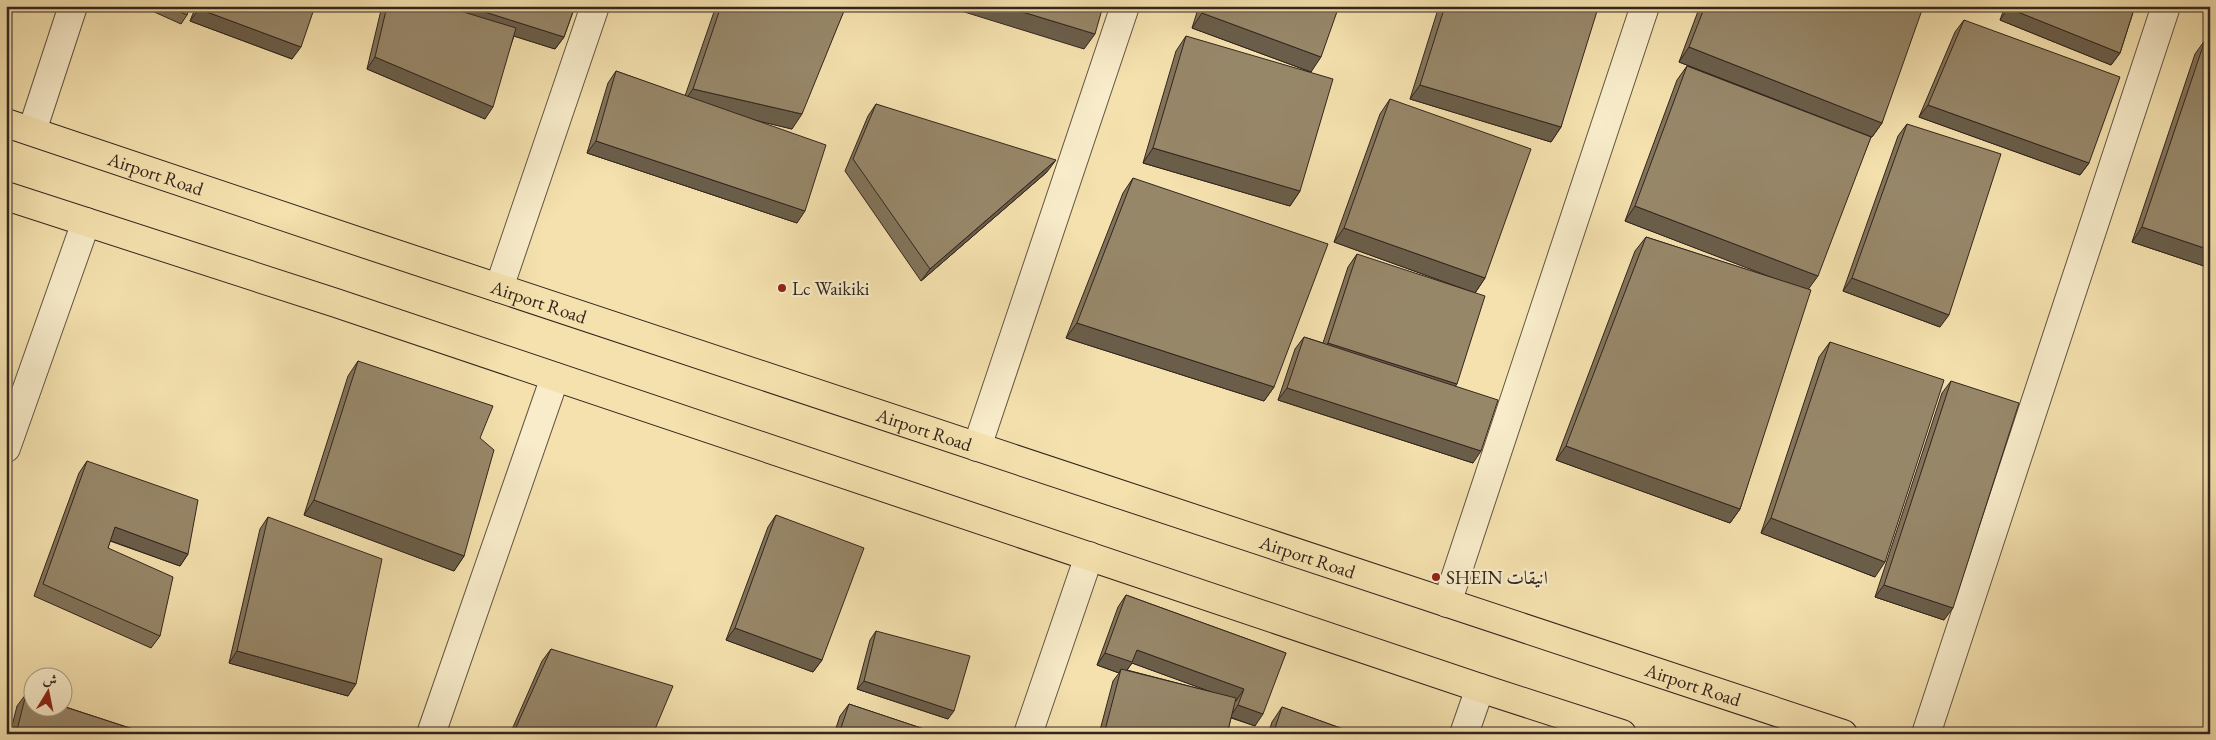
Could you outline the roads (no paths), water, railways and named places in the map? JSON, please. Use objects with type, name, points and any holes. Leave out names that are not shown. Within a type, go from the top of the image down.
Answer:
[{"type":"highway","name":"Airport Road","points":[[6,123],[1843,734]]},
{"type":"highway","points":[[6,196],[555,376],[1480,688],[1622,734]]},
{"type":"street","points":[[32,131],[73,6]]},
{"type":"street","points":[[499,288],[595,6]]},
{"type":"street","points":[[977,447],[1125,6]]},
{"type":"street","points":[[1448,603],[1645,6]]},
{"type":"street","points":[[1926,734],[2166,6]]},
{"type":"street","points":[[6,448],[86,222]]},
{"type":"street","points":[[430,734],[555,376]]},
{"type":"street","points":[[1028,734],[1089,556]]},
{"type":"street","points":[[1464,734],[1480,688]]},
{"type":"place","name":"Lc Waikiki","points":[[782,288]]},
{"type":"place","name":"SHEIN انيقات","points":[[1436,577]]}]
